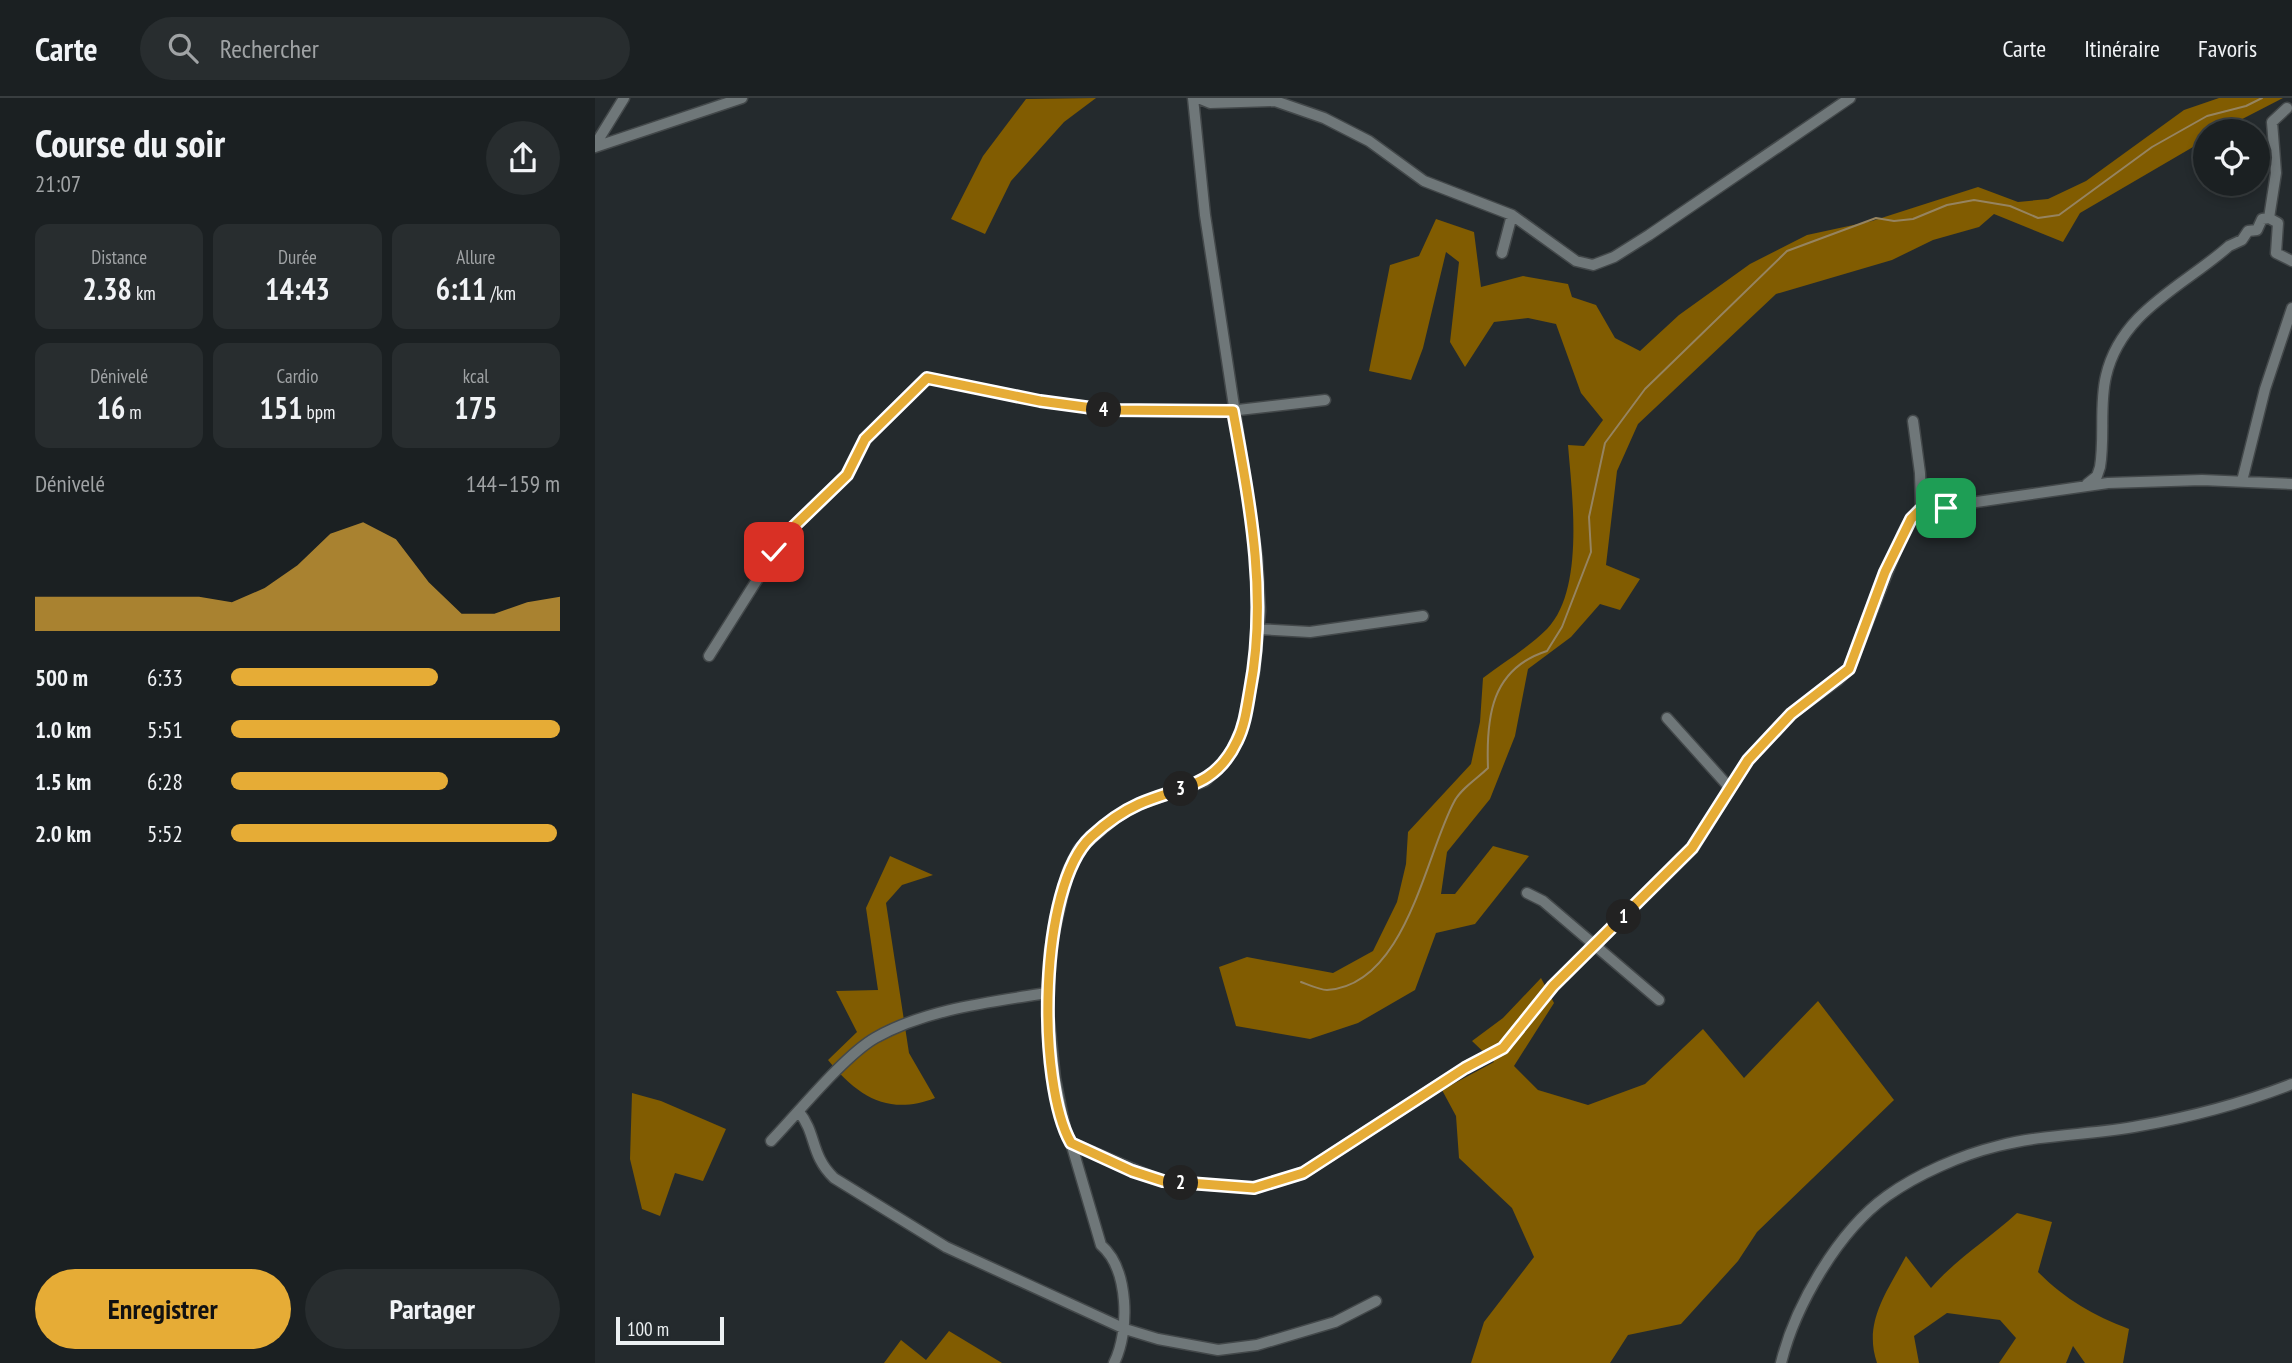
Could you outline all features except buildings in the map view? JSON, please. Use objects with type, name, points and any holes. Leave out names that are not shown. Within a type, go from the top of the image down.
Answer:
[{"type":"street","points":[[595,146],[625,98]]},
{"type":"street","points":[[595,146],[742,98]]},
{"type":"street","points":[[1115,1363],[1125,1329],[1119,1281],[1109,1251],[1101,1245],[1063,1124],[1055,1078],[1047,993],[1050,950],[1073,860],[1091,837],[1121,813],[1205,781],[1223,764],[1242,728],[1259,629],[1257,558],[1233,411],[1199,165],[1195,98],[1210,103],[1275,100],[1307,111],[1369,141],[1424,181],[1512,215],[1576,261],[1587,265],[1600,263],[1686,210],[1850,98]]},
{"type":"street","points":[[2269,218],[2276,163],[2272,122],[2287,108]]},
{"type":"street","points":[[1502,253],[1512,215]]},
{"type":"street","points":[[2086,484],[2097,476],[2100,467],[2105,377],[2110,361],[2130,326],[2161,297],[2229,246],[2242,240],[2248,231],[2256,230],[2262,219],[2269,218],[2279,223],[2276,253],[2292,261]]},
{"type":"street","points":[[2242,481],[2265,389],[2292,308]]},
{"type":"street","points":[[709,656],[786,534],[847,475],[865,439],[927,378],[1040,401],[1107,410],[1233,411],[1325,400]]},
{"type":"street","points":[[1913,421],[1920,473],[1920,510]]},
{"type":"street","points":[[1071,1143],[1132,1171],[1163,1181],[1242,1188],[1285,1180],[1319,1164],[1465,1068],[1503,1048],[1534,1006],[1702,838],[1729,787],[1748,760],[1791,714],[1849,669],[1885,572],[1911,519],[1920,510],[2086,484],[2242,481],[2292,484]]},
{"type":"street","points":[[1259,629],[1302,633],[1423,616]]},
{"type":"street","points":[[1667,718],[1729,787]]},
{"type":"street","points":[[1527,893],[1543,901],[1659,1000]]},
{"type":"street","points":[[771,1141],[874,1039],[969,1005],[1047,993]]},
{"type":"street","points":[[1781,1363],[1794,1321],[1832,1256],[1871,1210],[1894,1191],[1927,1174],[1998,1146],[2181,1118],[2292,1084]]},
{"type":"street","points":[[799,1112],[806,1120],[820,1165],[834,1178],[946,1247],[1125,1329],[1218,1350],[1257,1345],[1335,1322],[1376,1301]]},
{"type":"shaded area","points":[[1096,98],[1064,122],[1011,181],[985,234],[951,219],[983,156],[1026,99]]},
{"type":"shaded area","points":[[2219,98],[2283,98],[2242,119],[2193,119],[2193,147],[2080,213],[2063,242],[1994,214],[1979,227],[1933,240],[1892,260],[1776,294],[1638,424],[1617,471],[1606,565],[1640,579],[1620,610],[1600,604],[1571,637],[1528,669],[1515,736],[1490,799],[1447,852],[1441,894],[1455,894],[1493,846],[1529,856],[1475,924],[1436,933],[1415,990],[1358,1023],[1310,1039],[1236,1026],[1219,967],[1247,957],[1333,973],[1373,951],[1397,902],[1406,864],[1408,832],[1471,764],[1480,722],[1483,678],[1547,629],[1559,612],[1567,591],[1573,541],[1568,445],[1584,446],[1603,420],[1581,393],[1556,324],[1528,318],[1494,322],[1465,367],[1450,342],[1459,262],[1446,252],[1423,348],[1411,380],[1369,371],[1390,265],[1419,256],[1436,219],[1474,232],[1481,287],[1523,276],[1568,284],[1572,297],[1596,305],[1615,338],[1640,351],[1679,315],[1750,264],[1807,235],[1872,221],[1978,187],[2018,202],[2048,199],[2086,181],[2184,110]]},
{"type":"shaded area","points":[[890,856],[933,875],[902,885],[886,903],[909,1053],[935,1098],[903,1105],[875,1100],[863,1093],[828,1060],[857,1032],[836,991],[878,990],[866,908]]},
{"type":"shaded area","points":[[1541,978],[1554,1003],[1514,1066],[1538,1090],[1588,1105],[1645,1084],[1703,1029],[1744,1078],[1818,1001],[1894,1100],[1757,1232],[1738,1261],[1681,1324],[1628,1335],[1610,1363],[1471,1363],[1484,1322],[1534,1257],[1512,1208],[1459,1158],[1456,1116],[1442,1090],[1494,1062],[1472,1041],[1503,1018]]},
{"type":"shaded area","points":[[632,1093],[661,1101],[726,1129],[703,1181],[675,1173],[660,1216],[642,1209],[630,1159]]},
{"type":"shaded area","points":[[2017,1213],[2052,1222],[2038,1272],[2080,1306],[2129,1329],[2123,1363],[2085,1363],[2073,1346],[2066,1363],[1999,1363],[2016,1338],[2000,1320],[1947,1313],[1914,1336],[1919,1363],[1877,1363],[1873,1348],[1875,1321],[1885,1295],[1906,1256],[1931,1288]]},
{"type":"shaded area","points":[[949,1331],[1002,1363],[884,1363],[901,1340],[926,1360]]},
{"type":"waterway","points":[[1301,982],[1327,990],[1354,983],[1376,966],[1394,943],[1422,884],[1454,802],[1465,788],[1488,768],[1491,713],[1503,682],[1528,659],[1547,651],[1562,627],[1591,552],[1589,517],[1605,443],[1645,389],[1787,251],[1876,218],[1894,221],[1913,219],[1947,205],[1974,200],[2010,206],[2038,218],[2059,215],[2152,147],[2207,116],[2246,106],[2262,98]]},
{"type":"route","points":[[774,552],[786,534],[847,475],[865,439],[927,378],[933,377],[1040,401],[1107,410],[1197,413],[1233,411],[1257,558],[1260,593],[1254,673],[1242,728],[1223,764],[1205,781],[1127,810],[1079,849],[1068,871],[1061,897],[1047,968],[1047,1003],[1055,1078],[1063,1124],[1071,1143],[1132,1171],[1163,1181],[1254,1188],[1303,1173],[1465,1068],[1503,1048],[1534,1006],[1692,848],[1705,832],[1741,768],[1780,724],[1849,669],[1885,572],[1911,519],[1920,510],[1946,508]]}]
